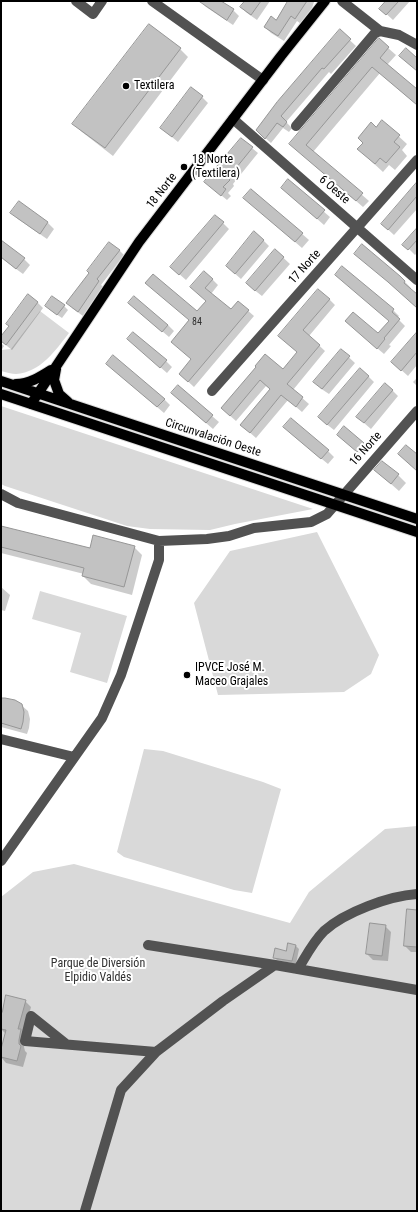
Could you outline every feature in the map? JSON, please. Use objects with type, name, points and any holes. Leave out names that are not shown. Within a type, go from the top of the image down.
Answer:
[{"type":"main road","name":"18 Norte","points":[[31,404],[139,242],[263,80],[326,1]]},
{"type":"main road","points":[[6,382],[24,384],[41,377],[56,367]]},
{"type":"main road","points":[[56,367],[54,380],[60,394],[70,404]]},
{"type":"main road","name":"Circunvalación Oeste","points":[[6,382],[417,519]]},
{"type":"main road","name":"Circunvalación Oeste","points":[[1,394],[417,532]]},
{"type":"street","points":[[76,1],[93,14],[102,1]]},
{"type":"street","points":[[152,1],[263,80]]},
{"type":"street","points":[[342,1],[380,31],[399,35],[417,45]]},
{"type":"street","points":[[296,126],[375,33],[380,31]]},
{"type":"street","name":"6 Oeste","points":[[234,119],[417,280]]},
{"type":"street","name":"17 Norte","points":[[212,391],[417,160]]},
{"type":"street","name":"16 Norte","points":[[1,494],[18,503],[159,541],[207,539],[229,536],[254,528],[311,522],[327,514],[334,504],[417,411]]},
{"type":"street","points":[[1,861],[102,718],[121,675],[159,560],[159,541]]},
{"type":"street","points":[[1,739],[74,757]]},
{"type":"street","points":[[298,969],[314,943],[338,920],[372,905],[417,894]]},
{"type":"street","points":[[148,946],[275,965],[417,990]]},
{"type":"street","points":[[85,1211],[122,1090],[156,1052],[222,1001],[275,965]]},
{"type":"street","points":[[66,1044],[156,1052]]},
{"type":"green space","points":[[40,311],[69,333],[47,360],[33,369],[16,374],[1,371],[1,350],[11,349]]},
{"type":"green space","points":[[1,406],[313,509],[210,530],[150,529],[127,526],[5,486],[1,484]]},
{"type":"green space","points":[[317,532],[379,655],[371,674],[344,692],[218,695],[194,603],[230,551]]},
{"type":"green space","points":[[40,591],[127,616],[107,683],[70,672],[81,633],[32,619]]},
{"type":"green space","points":[[144,749],[163,751],[281,789],[252,893],[234,890],[124,857],[117,852]]},
{"type":"green space","name":"Parque de Diversión Elpidio Valdés","points":[[417,826],[417,1211],[1,1211],[1,897],[33,872],[74,864],[290,923],[309,892],[385,829]]},
{"type":"building","points":[[199,1],[221,1],[234,9],[227,20]]},
{"type":"building","points":[[245,1],[261,1],[251,15],[240,7]]},
{"type":"building","points":[[288,1],[307,1],[295,19],[291,16],[278,36],[264,27],[271,16],[276,20]]},
{"type":"building","points":[[386,1],[399,1],[386,15],[379,9]]},
{"type":"building","name":"Textilera","points":[[149,24],[181,48],[105,148],[72,124]]},
{"type":"building","points":[[340,29],[351,39],[324,69],[322,68],[281,116],[287,122],[283,127],[277,123],[265,139],[256,130],[277,102]]},
{"type":"building","points":[[379,38],[389,47],[380,58],[417,89],[417,105],[372,67],[306,145],[363,193],[356,201],[289,144]]},
{"type":"building","points":[[406,48],[417,58],[417,71],[399,56]]},
{"type":"building","points":[[191,87],[203,96],[172,137],[160,128]]},
{"type":"building","points":[[382,120],[400,135],[394,142],[400,147],[386,163],[380,158],[375,164],[357,149],[363,143],[358,138],[371,122],[376,127]]},
{"type":"building","points":[[241,138],[253,147],[228,178],[230,180],[223,187],[226,189],[221,196],[204,182]]},
{"type":"building","points":[[288,179],[325,210],[317,219],[281,188]]},
{"type":"building","points":[[417,182],[417,196],[388,230],[381,224]]},
{"type":"building","points":[[251,189],[303,233],[295,242],[243,198]]},
{"type":"building","points":[[19,201],[48,222],[40,234],[10,213]]},
{"type":"building","points":[[215,215],[224,222],[179,275],[170,267]]},
{"type":"building","points":[[417,228],[417,240],[408,250],[402,245]]},
{"type":"building","points":[[254,231],[264,240],[235,274],[226,266]]},
{"type":"building","points":[[1,240],[25,258],[16,269],[1,257]]},
{"type":"building","points":[[109,242],[120,250],[97,279],[99,281],[78,312],[66,303],[89,273],[87,271]]},
{"type":"building","points":[[362,244],[400,276],[405,281],[404,283],[417,294],[417,308],[354,254]]},
{"type":"building","points":[[275,249],[284,257],[255,291],[246,283]]},
{"type":"building","points":[[342,266],[394,309],[392,312],[400,319],[377,349],[345,321],[353,312],[378,333],[389,321],[335,275]]},
{"type":"building","points":[[204,271],[213,279],[205,288],[231,309],[238,301],[249,310],[188,382],[179,374],[191,359],[171,342],[189,320],[145,283],[153,274],[197,311],[206,301],[190,287]]},
{"type":"building","points":[[318,289],[330,299],[303,330],[320,345],[287,384],[303,397],[296,407],[281,395],[250,433],[240,425],[270,389],[260,380],[230,416],[221,408],[256,367],[255,366],[265,354],[283,369],[297,352],[278,336]]},
{"type":"building","points":[[28,294],[38,302],[6,345],[1,341],[1,336],[9,326],[6,324]]},
{"type":"building","points":[[52,296],[65,305],[57,315],[45,306]]},
{"type":"building","points":[[134,296],[168,325],[162,332],[128,303]]},
{"type":"building","points":[[133,332],[167,360],[160,368],[127,339]]},
{"type":"building","points":[[417,332],[417,352],[401,371],[391,362]]},
{"type":"building","points":[[341,349],[350,356],[322,389],[313,382]]},
{"type":"building","points":[[113,355],[165,399],[157,407],[106,364]]},
{"type":"building","points":[[360,368],[369,376],[327,425],[318,417]]},
{"type":"building","points":[[385,383],[393,390],[364,423],[356,417]]},
{"type":"building","points":[[178,385],[213,415],[206,423],[171,393]]},
{"type":"building","points":[[291,418],[329,450],[321,459],[283,427]]},
{"type":"building","points":[[344,426],[364,443],[357,452],[337,435]]},
{"type":"building","points":[[406,445],[417,454],[417,471],[398,454]]},
{"type":"building","points":[[382,461],[399,474],[391,484],[374,470]]},
{"type":"building","points":[[1,526],[90,548],[93,535],[135,546],[124,587],[82,576],[84,568],[1,547]]},
{"type":"building","points":[[1,698],[15,700],[22,704],[24,712],[21,729],[1,723]]},
{"type":"building","points":[[407,909],[417,910],[417,947],[404,946]]},
{"type":"building","points":[[370,923],[386,925],[382,956],[366,954]]},
{"type":"building","points":[[288,943],[296,945],[292,961],[273,958],[275,948],[286,951]]},
{"type":"building","points":[[6,995],[26,1000],[18,1029],[21,1029],[19,1044],[21,1046],[17,1061],[1,1057],[1,1049],[6,1030],[1,1029],[1,1011],[2,1012]]},
{"type":"place","name":"Textilera","points":[[126,86]]},
{"type":"place","name":"18 Norte (Textilera)","points":[[184,167]]},
{"type":"place","name":"IPVCE José M. Maceo Grajales","points":[[187,675]]}]
